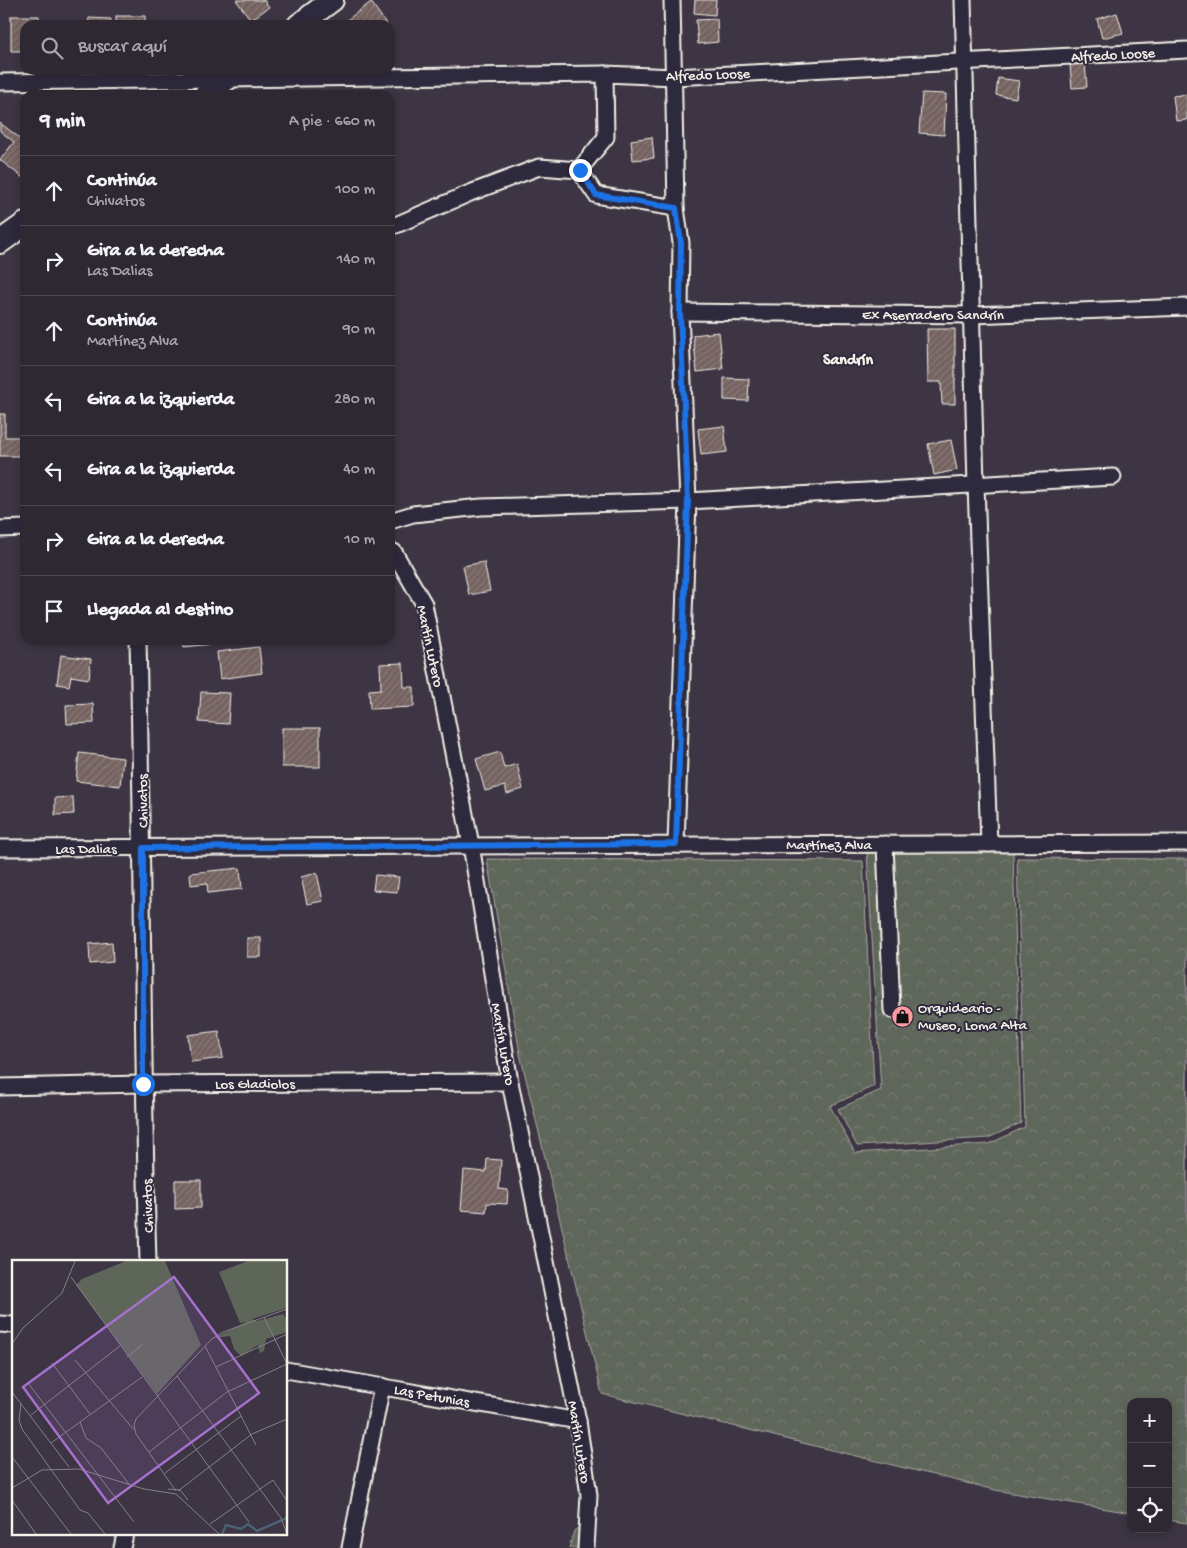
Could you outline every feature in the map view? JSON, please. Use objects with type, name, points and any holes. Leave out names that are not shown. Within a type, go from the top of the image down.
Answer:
[{"type":"main road","points":[[306,20],[332,0]]},
{"type":"main road","points":[[212,90],[233,75]]},
{"type":"street","points":[[672,0],[676,208],[681,243],[680,312],[688,501],[676,844]]},
{"type":"street","points":[[963,0],[976,485],[989,844]]},
{"type":"street","name":"Alfredo Loose","points":[[395,74],[605,74],[674,77],[1187,50]]},
{"type":"street","points":[[580,170],[606,137],[605,74]]},
{"type":"street","name":"Alfredo Loose","points":[[0,82],[205,75]]},
{"type":"street","points":[[395,225],[470,193],[539,167],[580,170]]},
{"type":"street","points":[[580,170],[596,195],[676,208]]},
{"type":"street","name":"Ex Aserradero Sandrín","points":[[680,312],[972,315],[1187,307]]},
{"type":"street","points":[[395,519],[412,514],[481,507],[688,501],[1113,477]]},
{"type":"street","points":[[0,529],[20,528]]},
{"type":"street","name":"Martín Lutero","points":[[395,554],[424,604],[471,845],[510,1082],[578,1421],[589,1495],[586,1548]]},
{"type":"street","name":"Chivatos","points":[[138,645],[143,848],[143,1084],[148,1260]]},
{"type":"street","name":"Martínez Alva","points":[[471,845],[1187,843]]},
{"type":"street","points":[[885,844],[892,1010]]},
{"type":"street","name":"Las Dalias","points":[[0,848],[471,845]]},
{"type":"street","name":"Los Gladiolos","points":[[0,1087],[143,1084],[510,1082]]},
{"type":"street","name":"Las Petunias","points":[[288,1370],[578,1421]]},
{"type":"street","points":[[350,1548],[382,1386]]},
{"type":"green space","points":[[891,850],[1013,851],[1021,1123],[988,1138],[857,1146],[838,1109],[881,1090],[867,853]]},
{"type":"green space","points":[[1017,858],[1187,859],[1187,1523],[1172,1521],[1172,1398],[1127,1398],[1127,1512],[995,1490],[602,1394],[520,1054],[487,859],[863,861],[874,1086],[830,1106],[855,1153],[989,1144],[1025,1127]]},
{"type":"green space","points":[[590,1518],[585,1548],[569,1548],[574,1531]]},
{"type":"building","points":[[236,0],[264,0],[269,7],[251,20]]},
{"type":"building","points":[[695,0],[716,0],[715,15],[694,13]]},
{"type":"building","points":[[371,2],[384,20],[347,20]]},
{"type":"building","points":[[1117,13],[1123,33],[1102,38],[1097,19]]},
{"type":"building","points":[[11,16],[39,16],[39,20],[20,20],[20,51],[11,51]]},
{"type":"building","points":[[116,16],[145,16],[145,20],[116,20]]},
{"type":"building","points":[[89,18],[111,19],[111,20],[89,20]]},
{"type":"building","points":[[717,19],[718,42],[698,44],[696,20]]},
{"type":"building","points":[[1085,63],[1087,87],[1072,88],[1070,65]]},
{"type":"building","points":[[998,78],[1019,81],[1016,98],[996,95]]},
{"type":"building","points":[[922,93],[946,94],[944,135],[919,133]]},
{"type":"building","points":[[1187,94],[1187,120],[1176,121],[1173,96]]},
{"type":"building","points":[[0,123],[20,138],[20,176],[0,160],[14,142],[0,131]]},
{"type":"building","points":[[652,137],[654,158],[633,160],[631,140]]},
{"type":"building","points":[[927,329],[955,329],[955,404],[942,404],[941,382],[928,382]]},
{"type":"building","points":[[719,332],[723,369],[697,372],[693,335]]},
{"type":"building","points":[[724,378],[749,379],[748,401],[724,400]]},
{"type":"building","points":[[0,414],[5,414],[5,437],[20,437],[20,456],[0,456]]},
{"type":"building","points":[[724,426],[727,452],[701,455],[698,429]]},
{"type":"building","points":[[951,440],[957,470],[934,475],[928,444]]},
{"type":"building","points":[[484,562],[490,591],[469,595],[463,566]]},
{"type":"building","points":[[184,645],[203,645],[184,647]]},
{"type":"building","points":[[259,647],[262,673],[220,679],[217,652]]},
{"type":"building","points":[[61,655],[91,659],[89,679],[71,676],[69,686],[57,684]]},
{"type":"building","points":[[403,663],[404,687],[414,687],[414,707],[370,709],[369,690],[381,689],[380,664]]},
{"type":"building","points":[[201,692],[230,693],[228,724],[199,722]]},
{"type":"building","points":[[93,704],[94,723],[67,724],[66,705]]},
{"type":"building","points":[[282,728],[320,728],[320,767],[282,767]]},
{"type":"building","points":[[500,752],[504,768],[517,764],[523,789],[507,794],[505,786],[485,791],[476,759]]},
{"type":"building","points":[[79,753],[123,758],[120,786],[76,781]]},
{"type":"building","points":[[73,797],[74,814],[55,815],[55,798]]},
{"type":"building","points":[[240,868],[242,889],[208,893],[207,883],[191,885],[190,873]]},
{"type":"building","points":[[317,873],[323,901],[307,904],[301,877]]},
{"type":"building","points":[[375,875],[399,877],[397,892],[373,890]]},
{"type":"building","points":[[247,938],[261,938],[261,957],[247,957]]},
{"type":"building","points":[[112,942],[113,962],[90,964],[89,944]]},
{"type":"building","points":[[219,1031],[223,1058],[191,1062],[188,1035]]},
{"type":"building","points":[[487,1159],[501,1160],[499,1189],[508,1190],[507,1204],[487,1203],[486,1212],[461,1210],[464,1170],[486,1172]]},
{"type":"building","points":[[175,1180],[201,1180],[201,1208],[175,1209]]},
{"type":"place","name":"Orquideario - Museo, Loma Alta","points":[[902,1016]]},
{"type":"district","name":"Sandrín","points":[[848,358]]},
{"type":"route","points":[[143,1084],[143,848],[676,844],[688,501],[680,312],[681,243],[676,208],[596,195],[580,170]]}]
